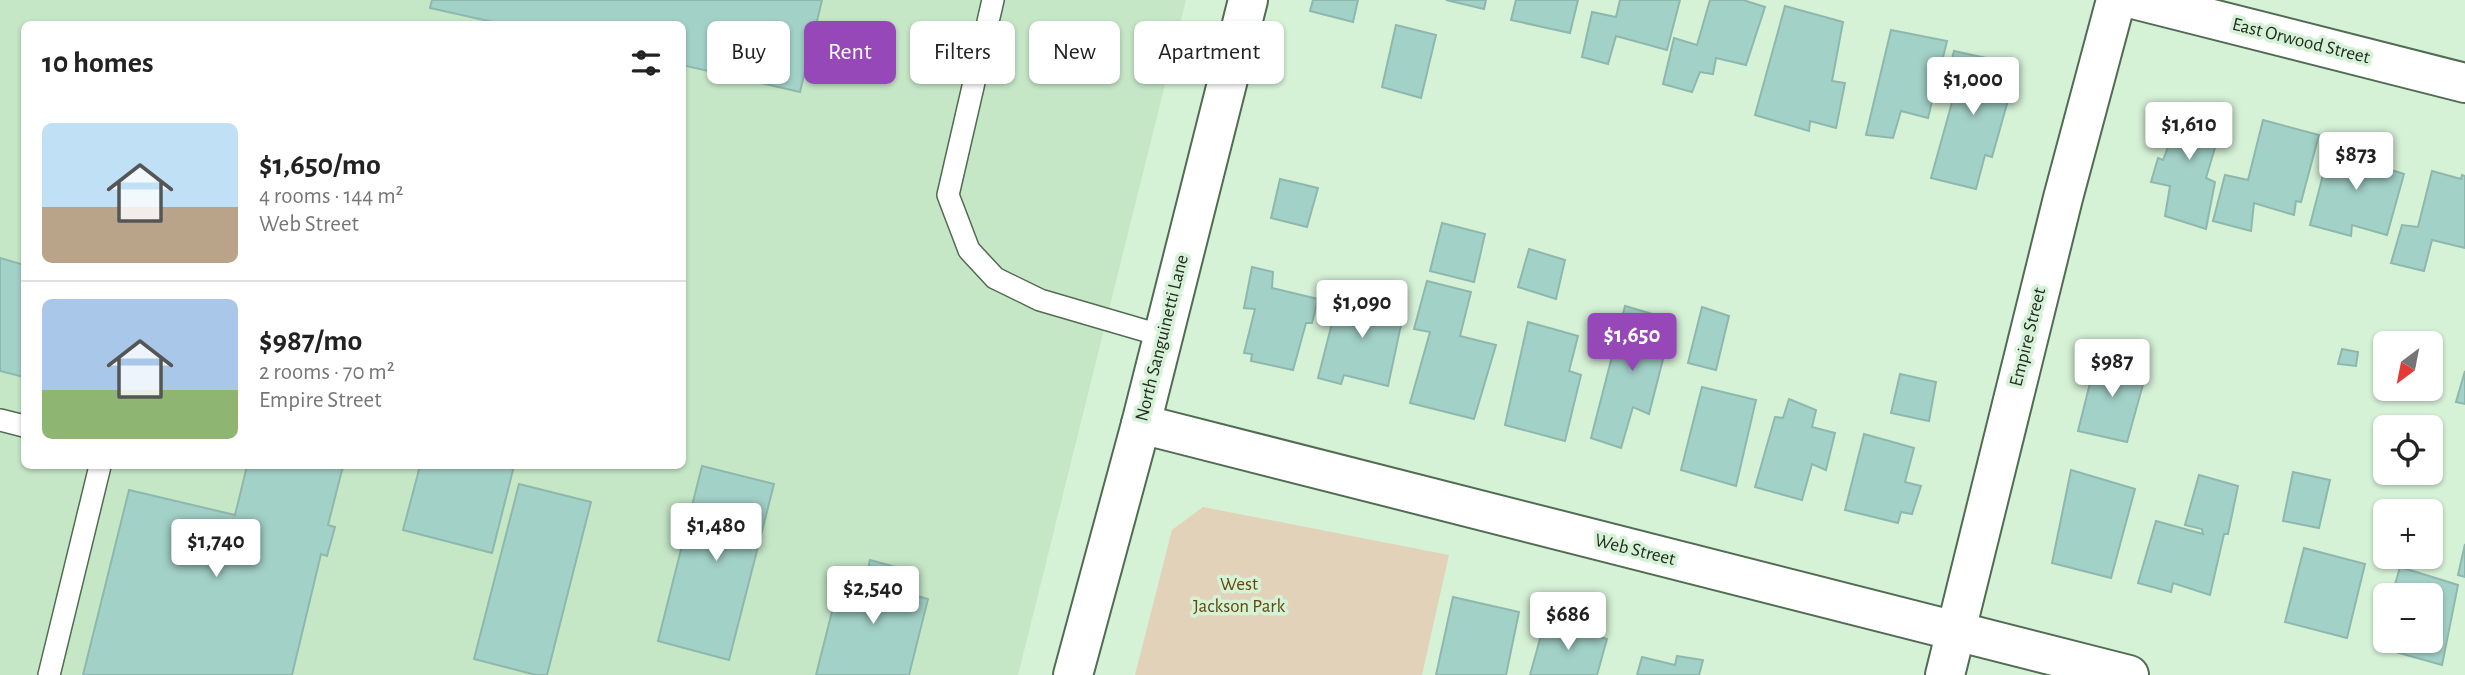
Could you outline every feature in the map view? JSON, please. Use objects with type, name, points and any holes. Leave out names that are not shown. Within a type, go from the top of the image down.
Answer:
[{"type":"street","name":"North Sanguinetti Lane","points":[[1073,675],[1141,424],[1248,0]]},
{"type":"street","name":"Empire Street","points":[[1945,675],[2059,212],[2116,0]]},
{"type":"street","name":"East Orwood Street","points":[[2137,0],[2465,83]]},
{"type":"street","name":"Web Street","points":[[1141,424],[2129,675]]},
{"type":"lane","points":[[993,0],[948,195],[969,250],[995,278],[1040,300],[1163,336]]},
{"type":"lane","points":[[0,420],[21,425]]},
{"type":"lane","points":[[49,675],[99,469]]},
{"type":"shaded area","points":[[0,0],[1186,0],[1181,21],[1134,21],[1134,84],[1165,84],[1018,675],[0,675]]},
{"type":"green space","name":"West Jackson Park","points":[[1203,507],[1449,555],[1422,675],[1135,675],[1172,530]]},
{"type":"building","points":[[432,0],[822,0],[817,21],[804,21],[804,75],[800,92],[765,84],[790,84],[790,21],[707,21],[707,71],[686,66],[686,21],[488,21],[430,8]]},
{"type":"building","points":[[1313,0],[1358,0],[1353,22],[1310,11]]},
{"type":"building","points":[[1446,0],[1486,0],[1484,9]]},
{"type":"building","points":[[1516,0],[1578,0],[1570,33],[1511,20]]},
{"type":"building","points":[[1620,0],[1680,0],[1667,50],[1616,36],[1608,64],[1582,57],[1592,12],[1616,17]]},
{"type":"building","points":[[1710,0],[1743,0],[1765,7],[1746,65],[1716,58],[1713,74],[1700,72],[1692,92],[1663,84],[1674,38],[1697,45]]},
{"type":"building","points":[[1785,6],[1843,22],[1832,81],[1845,83],[1836,128],[1810,121],[1809,131],[1755,115]]},
{"type":"building","points":[[1396,25],[1436,35],[1421,98],[1382,87]]},
{"type":"building","points":[[1891,30],[1947,41],[1928,118],[1901,111],[1893,138],[1866,135]]},
{"type":"building","points":[[1954,51],[2018,65],[1992,157],[1985,155],[1976,189],[1931,178],[1956,88],[1945,86]]},
{"type":"building","points":[[2185,103],[2226,111],[2206,178],[2215,182],[2206,229],[2165,216],[2170,186],[2151,182],[2158,158],[2163,160],[2168,147],[2157,144],[2166,108],[2182,115]]},
{"type":"building","points":[[2263,120],[2319,135],[2301,202],[2296,201],[2294,215],[2254,203],[2251,231],[2213,221],[2225,175],[2248,180]]},
{"type":"building","points":[[2332,140],[2378,155],[2376,165],[2404,174],[2387,235],[2352,225],[2351,236],[2310,225]]},
{"type":"building","points":[[2432,171],[2461,179],[2462,175],[2465,176],[2465,248],[2432,240],[2424,271],[2391,263],[2402,225],[2418,227]]},
{"type":"building","points":[[1280,179],[1318,188],[1307,227],[1271,218]]},
{"type":"building","points":[[1442,223],[1485,234],[1474,282],[1430,271]]},
{"type":"building","points":[[1529,249],[1565,260],[1556,299],[1518,287]]},
{"type":"building","points":[[0,258],[21,264],[21,376],[0,371]]},
{"type":"building","points":[[1252,267],[1273,272],[1272,288],[1318,299],[1312,323],[1306,323],[1293,370],[1251,361],[1252,354],[1244,353],[1255,309],[1244,308]]},
{"type":"building","points":[[1427,281],[1471,292],[1460,336],[1496,345],[1474,419],[1410,403],[1430,332],[1414,329]]},
{"type":"building","points":[[1340,292],[1405,306],[1388,386],[1344,375],[1341,384],[1318,378]]},
{"type":"building","points":[[1625,306],[1673,320],[1649,414],[1633,407],[1621,448],[1591,438]]},
{"type":"building","points":[[1702,307],[1729,316],[1716,370],[1688,363]]},
{"type":"building","points":[[1528,322],[1578,336],[1569,371],[1581,375],[1565,441],[1505,425]]},
{"type":"building","points":[[2342,349],[2358,352],[2356,366],[2338,364]]},
{"type":"building","points":[[2097,355],[2147,370],[2127,442],[2078,431]]},
{"type":"building","points":[[2465,371],[2465,404],[2456,402]]},
{"type":"building","points":[[1900,374],[1936,382],[1929,421],[1891,413]]},
{"type":"building","points":[[1702,387],[1756,400],[1736,486],[1681,470]]},
{"type":"building","points":[[1789,399],[1816,410],[1812,427],[1835,433],[1826,470],[1812,464],[1802,500],[1755,487],[1775,417],[1783,418]]},
{"type":"building","points":[[1864,434],[1914,448],[1905,482],[1921,486],[1912,514],[1901,512],[1898,523],[1845,510]]},
{"type":"building","points":[[702,466],[774,484],[729,660],[658,641]]},
{"type":"building","points":[[246,469],[342,469],[328,525],[335,527],[327,556],[321,554],[292,675],[83,675],[129,490],[235,515]]},
{"type":"building","points":[[419,469],[513,469],[492,553],[403,530]]},
{"type":"building","points":[[2071,470],[2135,489],[2111,578],[2052,563]]},
{"type":"building","points":[[2293,472],[2330,480],[2319,528],[2283,521]]},
{"type":"building","points":[[2199,475],[2238,486],[2228,534],[2224,534],[2210,595],[2173,583],[2171,592],[2138,583],[2156,521],[2203,534],[2202,529],[2185,525]]},
{"type":"building","points":[[519,484],[591,502],[547,675],[536,675],[474,659]]},
{"type":"building","points":[[2465,544],[2465,577],[2458,575]]},
{"type":"building","points":[[2304,548],[2365,564],[2347,638],[2285,622]]},
{"type":"building","points":[[870,560],[910,571],[905,593],[928,599],[909,675],[816,675],[840,580],[864,586]]},
{"type":"building","points":[[2399,569],[2406,569],[2458,585],[2442,665],[2399,653],[2443,653],[2443,583],[2395,583]]},
{"type":"building","points":[[1453,597],[1519,612],[1506,675],[1436,675]]},
{"type":"building","points":[[1545,621],[1607,639],[1597,675],[1530,675]]},
{"type":"building","points":[[1677,656],[1703,660],[1699,675],[1637,675],[1642,657],[1675,665]]}]
